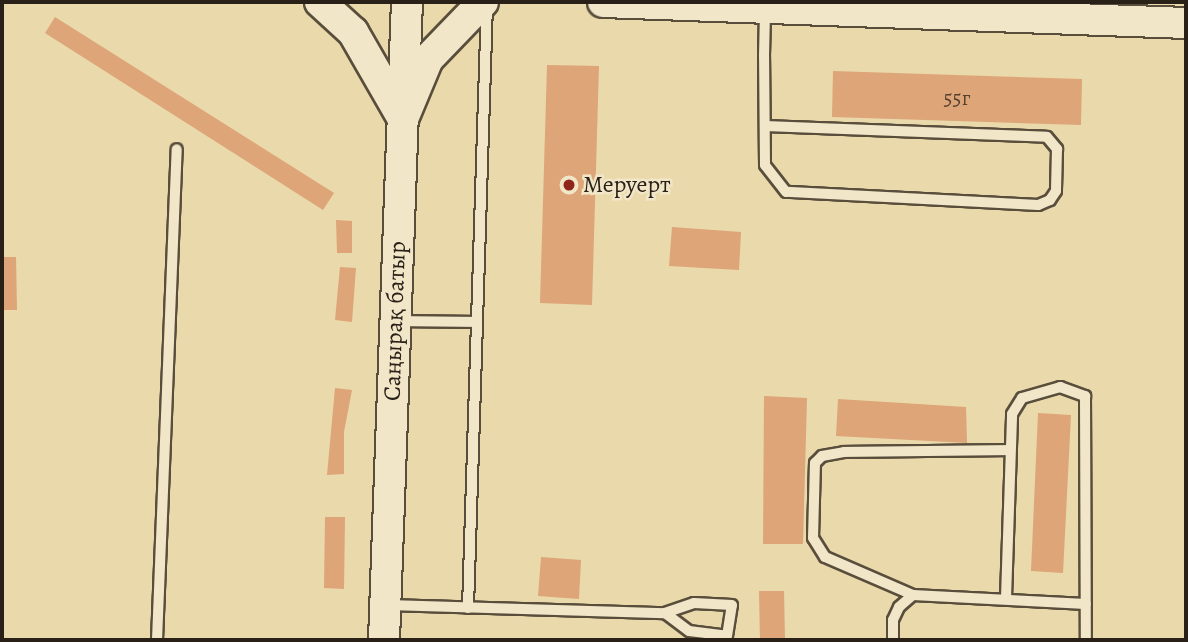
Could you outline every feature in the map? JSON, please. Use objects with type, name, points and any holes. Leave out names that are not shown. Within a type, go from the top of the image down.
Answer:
[{"type":"street","points":[[320,2],[353,32],[403,119]]},
{"type":"street","name":"Саңырақ батыр","points":[[384,640],[407,2]]},
{"type":"street","points":[[403,119],[428,59],[485,2]]},
{"type":"street","points":[[603,2],[1186,23]]},
{"type":"lane","points":[[468,608],[485,2]]},
{"type":"lane","points":[[765,8],[765,126],[765,165],[786,192],[1038,205],[1050,200],[1056,191],[1057,149],[1047,137],[765,126]]},
{"type":"lane","points":[[157,640],[177,149]]},
{"type":"lane","points":[[395,321],[477,322]]},
{"type":"lane","points":[[1006,598],[1012,414],[1022,398],[1060,387],[1085,396],[1086,640]]},
{"type":"lane","points":[[1010,450],[844,452],[822,456],[814,463],[813,538],[825,557],[913,595],[1086,604]]},
{"type":"lane","points":[[893,640],[893,620],[899,607],[913,595]]},
{"type":"lane","points":[[385,605],[665,613],[694,603],[732,605],[727,636],[689,631],[665,613]]},
{"type":"building","points":[[55,17],[334,193],[323,210],[45,33]]},
{"type":"building","name":"Меруерт","points":[[547,65],[599,66],[592,305],[540,303]]},
{"type":"building","points":[[833,71],[1082,79],[1081,125],[832,117]]},
{"type":"building","points":[[336,220],[352,221],[352,253],[337,253]]},
{"type":"building","points":[[672,227],[741,232],[739,270],[669,266]]},
{"type":"building","points":[[2,257],[16,257],[17,310],[2,310]]},
{"type":"building","points":[[340,267],[356,268],[352,322],[335,320]]},
{"type":"building","points":[[335,388],[352,390],[344,432],[344,474],[327,475]]},
{"type":"building","points":[[764,396],[807,398],[803,544],[763,544]]},
{"type":"building","points":[[838,399],[966,407],[967,443],[836,436]]},
{"type":"building","points":[[1038,413],[1071,415],[1063,573],[1031,571]]},
{"type":"building","points":[[325,517],[345,517],[344,589],[324,588]]},
{"type":"building","points":[[541,557],[581,560],[579,599],[538,596]]},
{"type":"building","points":[[759,591],[784,591],[785,640],[760,640]]},
{"type":"place","name":"Меруерт","points":[[569,185]]}]
